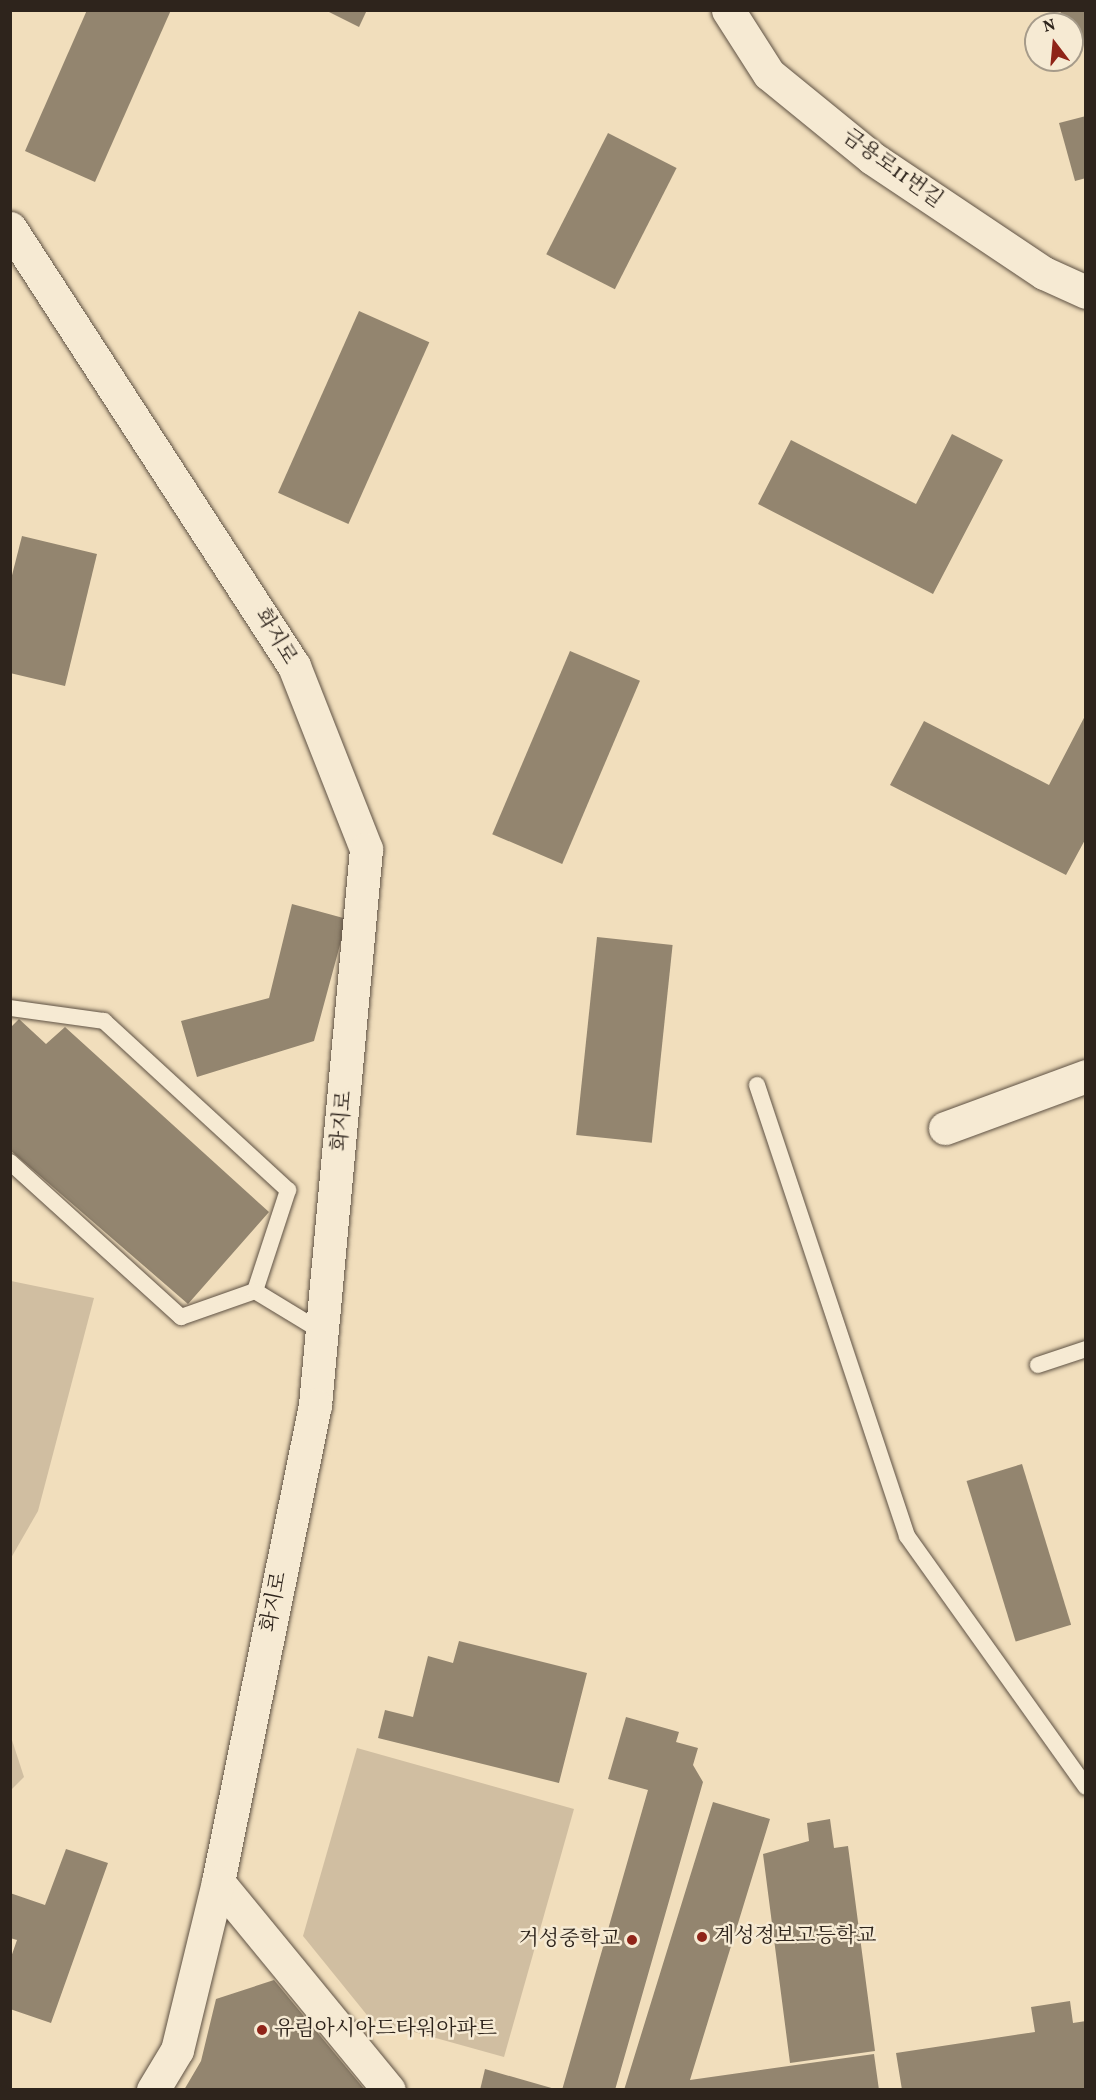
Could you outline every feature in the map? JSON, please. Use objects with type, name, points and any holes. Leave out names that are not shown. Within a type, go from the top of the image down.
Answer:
[{"type":"street","name":"금용로11번길","points":[[728,10],[769,74],[872,158],[1044,273],[1086,292]]},
{"type":"street","name":"화지로","points":[[10,228],[294,666],[366,849],[324,1334],[315,1405],[218,1882],[177,2050],[153,2090]]},
{"type":"street","points":[[945,1128],[1085,1078]]},
{"type":"street","points":[[218,1882],[389,2090]]},
{"type":"lane","points":[[10,1008],[104,1021],[288,1190],[255,1291]]},
{"type":"lane","points":[[757,1085],[907,1536],[1086,1787]]},
{"type":"lane","points":[[10,1162],[181,1317],[255,1291]]},
{"type":"lane","points":[[255,1291],[324,1334]]},
{"type":"lane","points":[[1038,1365],[1086,1349]]},
{"type":"shaded area","points":[[11,1281],[94,1298],[38,1511],[11,1558]]},
{"type":"shaded area","points":[[11,1737],[24,1777],[10,1790]]},
{"type":"shaded area","points":[[357,1748],[574,1809],[504,2057],[371,2020],[303,1936]]},
{"type":"building","points":[[87,10],[171,10],[95,182],[25,151]]},
{"type":"building","points":[[325,10],[367,10],[359,27]]},
{"type":"building","points":[[1060,10],[1086,10],[1086,40],[1084,41],[1084,12],[1061,12]]},
{"type":"building","points":[[1086,116],[1086,178],[1075,181],[1059,123]]},
{"type":"building","points":[[608,133],[677,168],[615,289],[546,254]]},
{"type":"building","points":[[359,311],[429,342],[348,524],[278,493]]},
{"type":"building","points":[[952,434],[1003,460],[933,594],[758,504],[791,440],[916,504]]},
{"type":"building","points":[[22,536],[97,554],[65,686],[10,673],[10,583]]},
{"type":"building","points":[[570,651],[640,681],[562,864],[492,834]]},
{"type":"building","points":[[1086,714],[1086,838],[1066,875],[890,785],[924,721],[1049,785]]},
{"type":"building","points":[[292,904],[347,919],[314,1041],[197,1077],[181,1021],[269,998]]},
{"type":"building","points":[[597,937],[673,945],[652,1143],[576,1135]]},
{"type":"building","points":[[19,1019],[46,1044],[65,1027],[269,1212],[188,1304],[10,1150],[10,1028]]},
{"type":"building","points":[[1022,1464],[1071,1625],[1016,1642],[967,1481]]},
{"type":"building","points":[[459,1641],[587,1673],[559,1783],[378,1738],[385,1710],[413,1717],[428,1656],[453,1663]]},
{"type":"building","name":"거성중학교","points":[[626,1717],[679,1732],[676,1742],[698,1748],[693,1765],[703,1782],[615,2090],[562,2090],[648,1790],[608,1779]]},
{"type":"building","name":"계성정보고등학교","points":[[713,1802],[770,1819],[690,2080],[874,2054],[879,2090],[624,2090]]},
{"type":"building","points":[[830,1819],[834,1848],[848,1846],[875,2051],[790,2063],[763,1854],[809,1841],[807,1823]]},
{"type":"building","points":[[66,1849],[108,1863],[51,2023],[10,2009],[10,1960],[17,1940],[10,1938],[10,1893],[45,1905]]},
{"type":"building","name":"유림아시아드타워아파트","points":[[274,1980],[365,2090],[184,2090],[201,2061],[216,1999]]},
{"type":"building","points":[[1070,2001],[1073,2023],[1086,2021],[1086,2088],[902,2090],[896,2053],[1035,2032],[1031,2007]]},
{"type":"building","points":[[485,2069],[555,2089],[555,2090],[480,2090]]},
{"type":"place","name":"계성정보고등학교","points":[[702,1937]]},
{"type":"place","name":"거성중학교","points":[[632,1940]]},
{"type":"place","name":"유림아시아드타워아파트","points":[[262,2030]]}]
